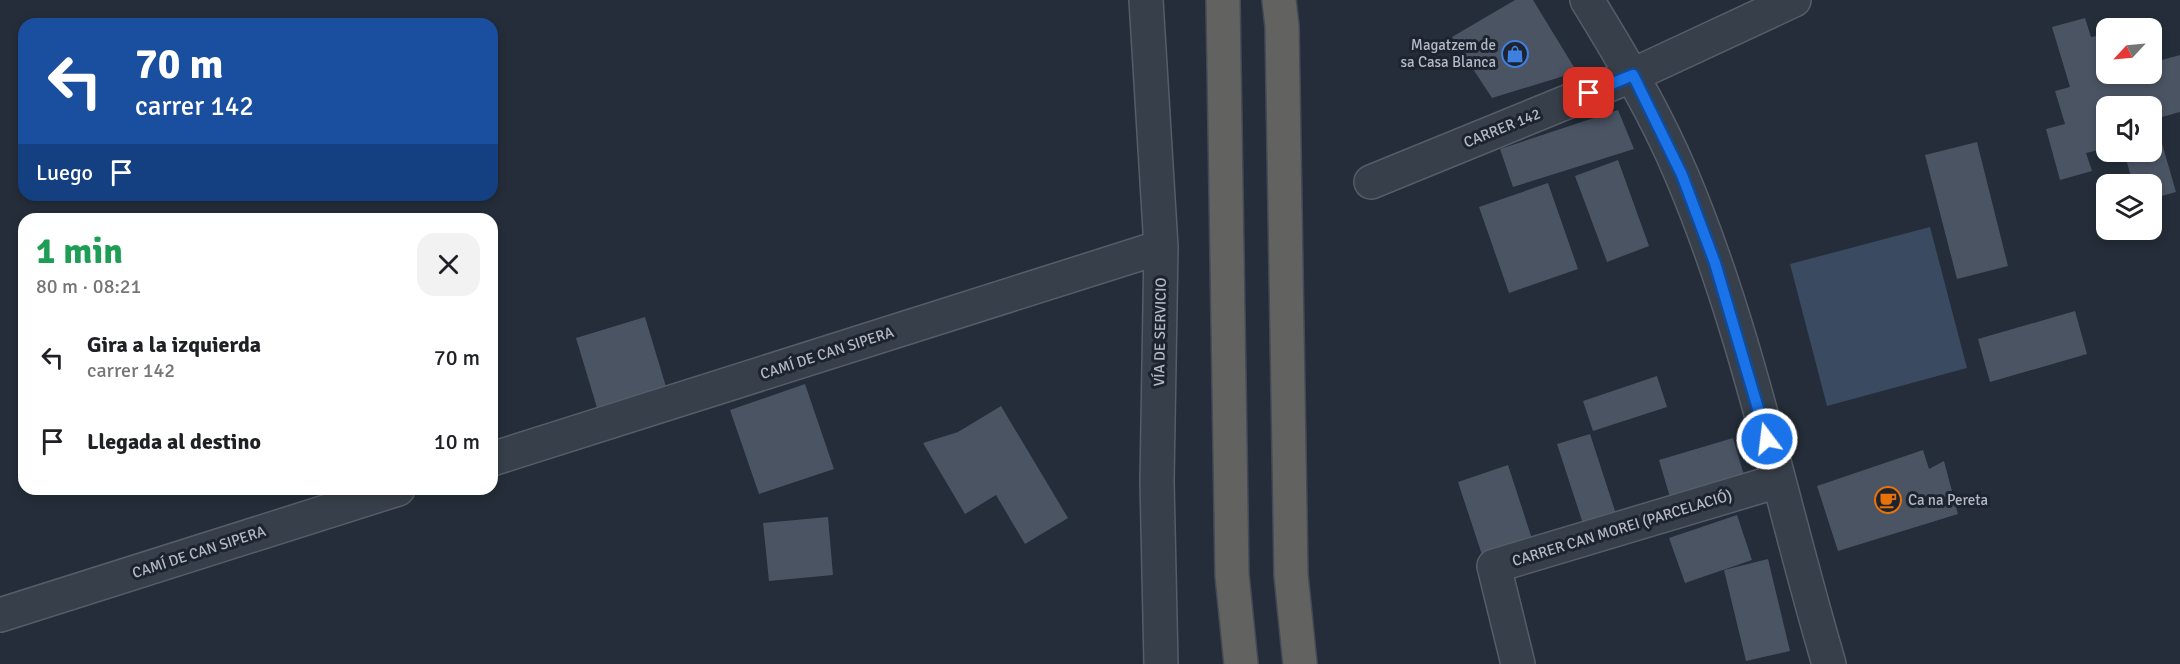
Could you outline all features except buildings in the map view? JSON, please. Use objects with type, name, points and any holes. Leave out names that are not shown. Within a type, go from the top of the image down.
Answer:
[{"type":"highway","points":[[1223,0],[1232,575],[1241,664]]},
{"type":"highway","points":[[1279,0],[1282,38],[1291,575],[1300,664]]},
{"type":"street","name":"VÍA DE SERVICIO","points":[[1146,0],[1161,247],[1156,481],[1161,664]]},
{"type":"street","points":[[1587,0],[1633,75],[1682,175],[1715,263],[1750,375],[1829,664]]},
{"type":"street","name":"CARRER 142","points":[[1371,182],[1633,75],[1794,0]]},
{"type":"street","name":"CAMÍ DE CAN SIPERA","points":[[498,457],[1161,247]]},
{"type":"street","name":"CARRER CAN MOREI (PARCELACIÓ)","points":[[1518,664],[1494,566],[1778,481]]},
{"type":"street","name":"CAMÍ DE CAN SIPERA","points":[[0,615],[379,495]]},
{"type":"water","points":[[1930,227],[1967,368],[1827,406],[1790,264]]},
{"type":"place","name":"Magatzem de sa Casa Blanca","points":[[1515,54]]},
{"type":"place","name":"Ca na Pereta","points":[[1888,500]]},
{"type":"route","points":[[1589,93],[1633,75],[1682,175],[1715,263],[1750,375],[1767,439]]}]
